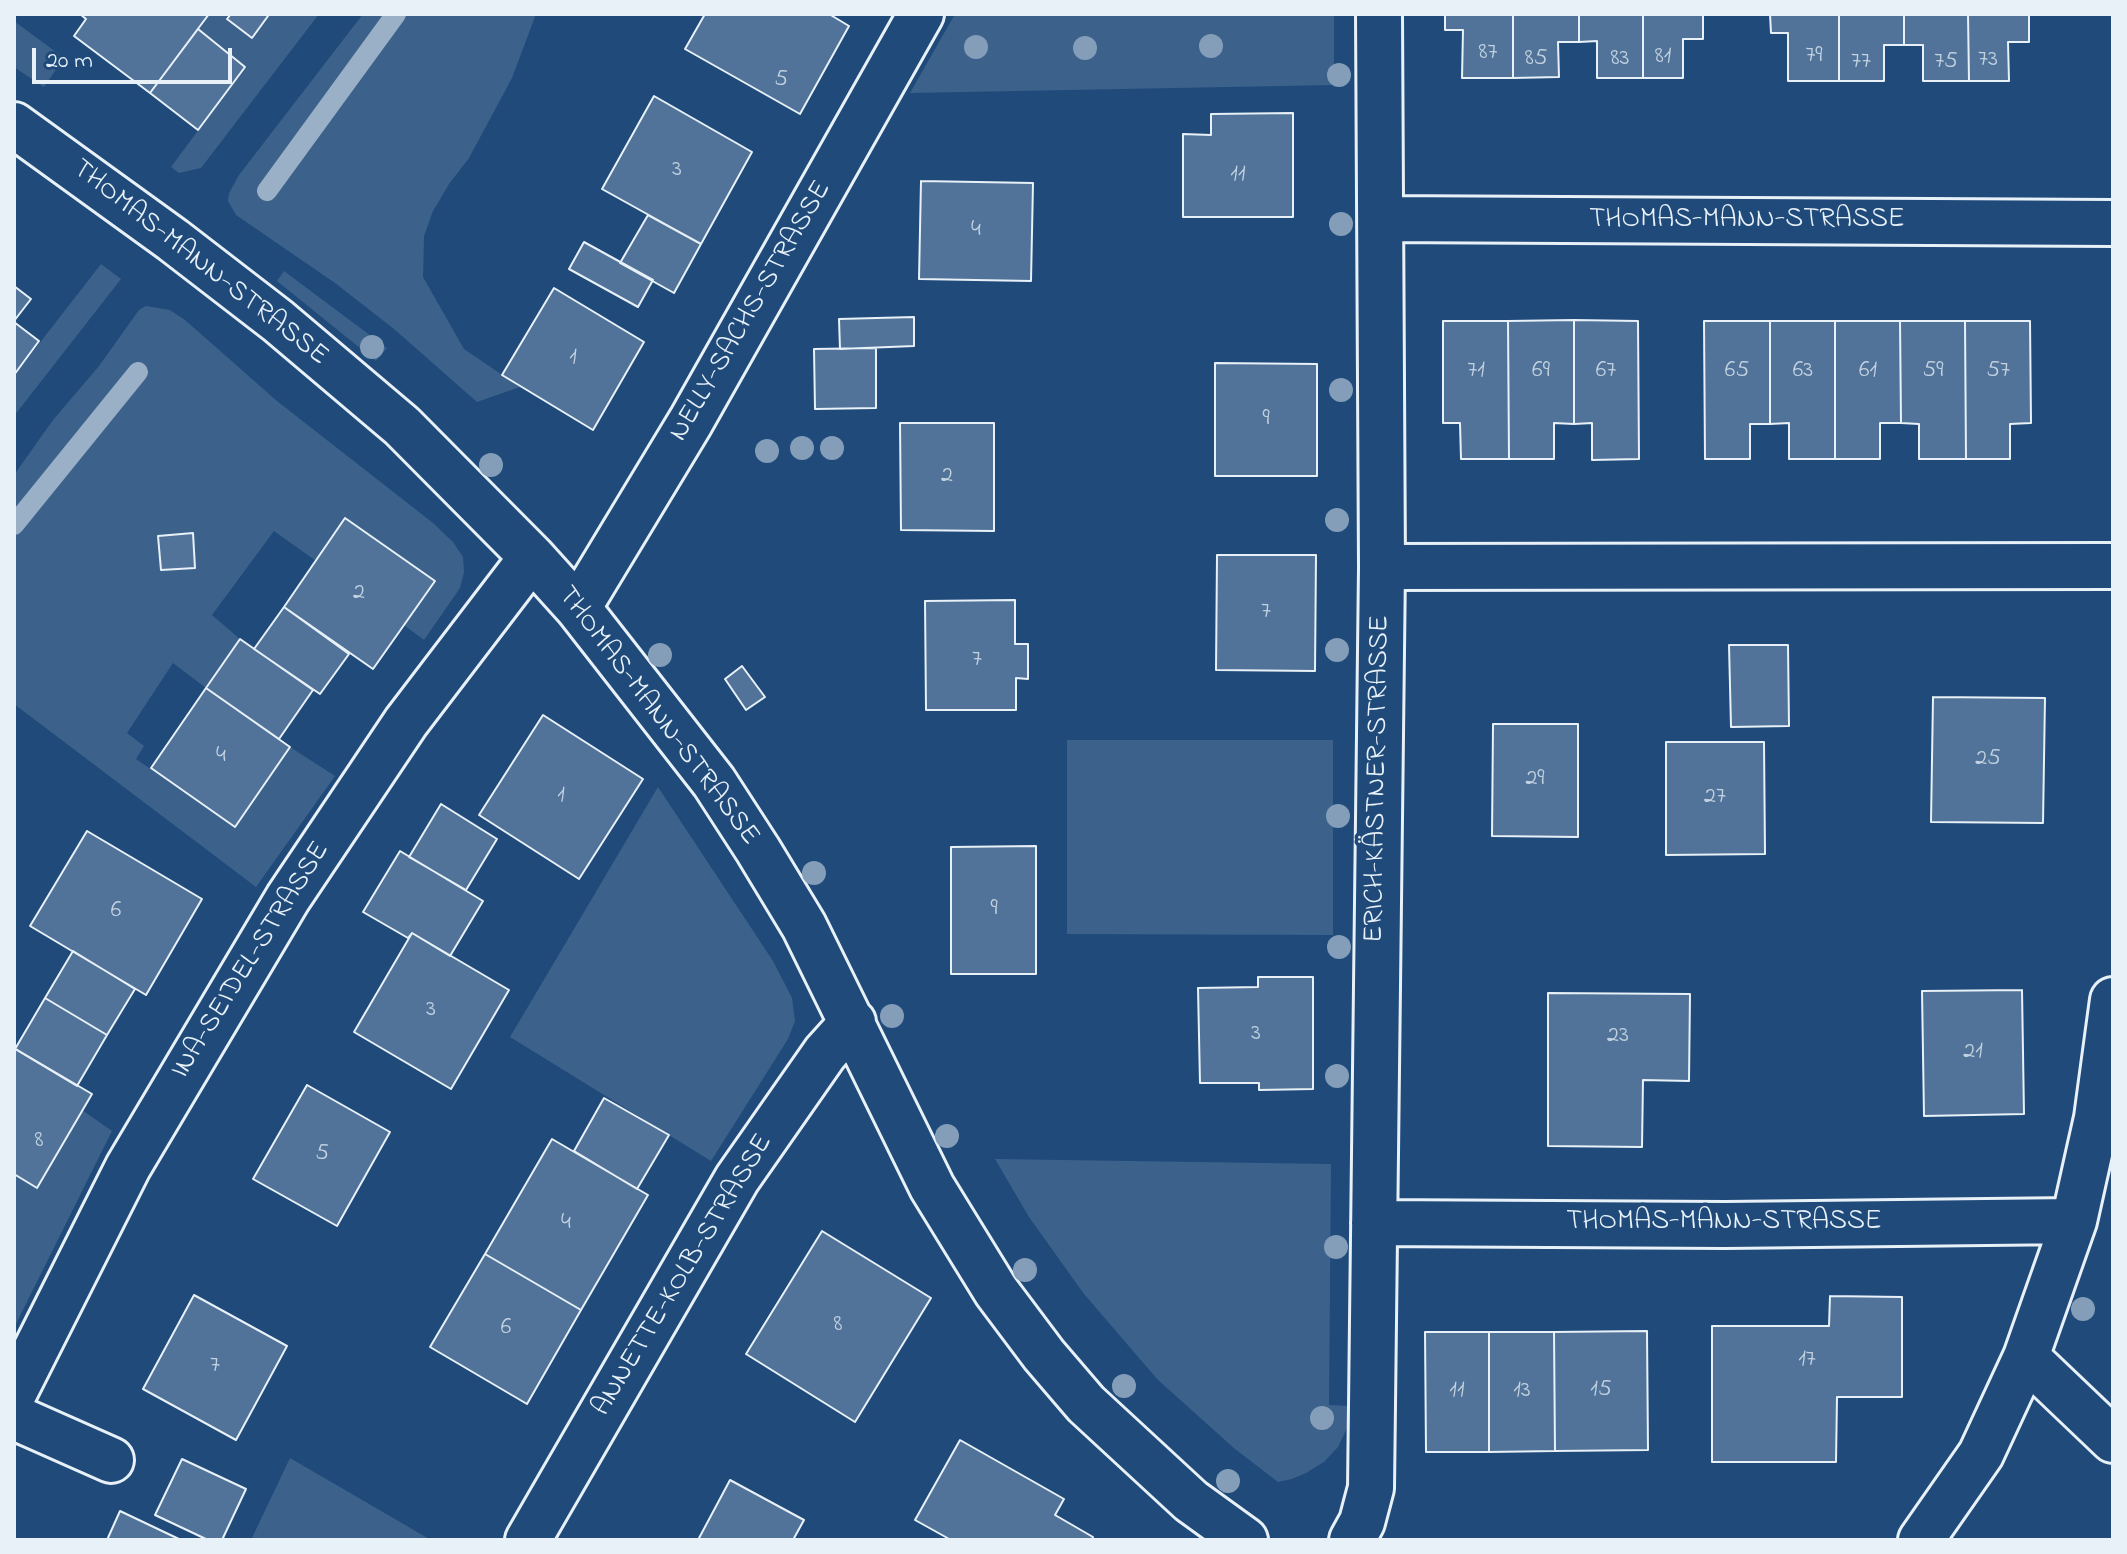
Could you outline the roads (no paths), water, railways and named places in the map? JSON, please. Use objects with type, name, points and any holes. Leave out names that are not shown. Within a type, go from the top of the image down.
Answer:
[{"type":"street","name":"NELLY-SACHS-STRASSE","points":[[578,608],[691,421],[921,14]]},
{"type":"street","name":"ERICH-KÄSTNER-STRASSE","points":[[1352,1540],[1362,1522],[1371,1488],[1382,567],[1379,14]]},
{"type":"street","name":"THOMAS-MANN-STRASSE","points":[[14,125],[278,321],[402,426],[578,608],[696,758],[744,827],[804,926],[932,1187],[996,1291],[1086,1404],[1191,1501],[1245,1540]]},
{"type":"street","name":"THOMAS-MANN-STRASSE","points":[[1381,219],[2113,223]]},
{"type":"street","name":"INA-SEIDEL-STRASSE","points":[[14,1393],[128,1167],[288,898],[406,722],[532,557]]},
{"type":"street","points":[[1382,567],[2113,566]]},
{"type":"street","points":[[1921,1540],[1981,1454],[2026,1357],[2074,1221],[2097,1118],[2113,1000]]},
{"type":"street","name":"ANNETTE-KOLB-STRASSE","points":[[528,1540],[737,1179],[825,1053],[853,1022]]},
{"type":"street","name":"THOMAS-MANN-STRASSE","points":[[1374,1223],[1725,1225],[2074,1221]]},
{"type":"street","points":[[2026,1357],[2113,1440]]},
{"type":"street","points":[[14,1417],[111,1460]]},
{"type":"waterway","points":[[267,191],[396,14]]},
{"type":"waterway","points":[[14,525],[138,372]]}]
